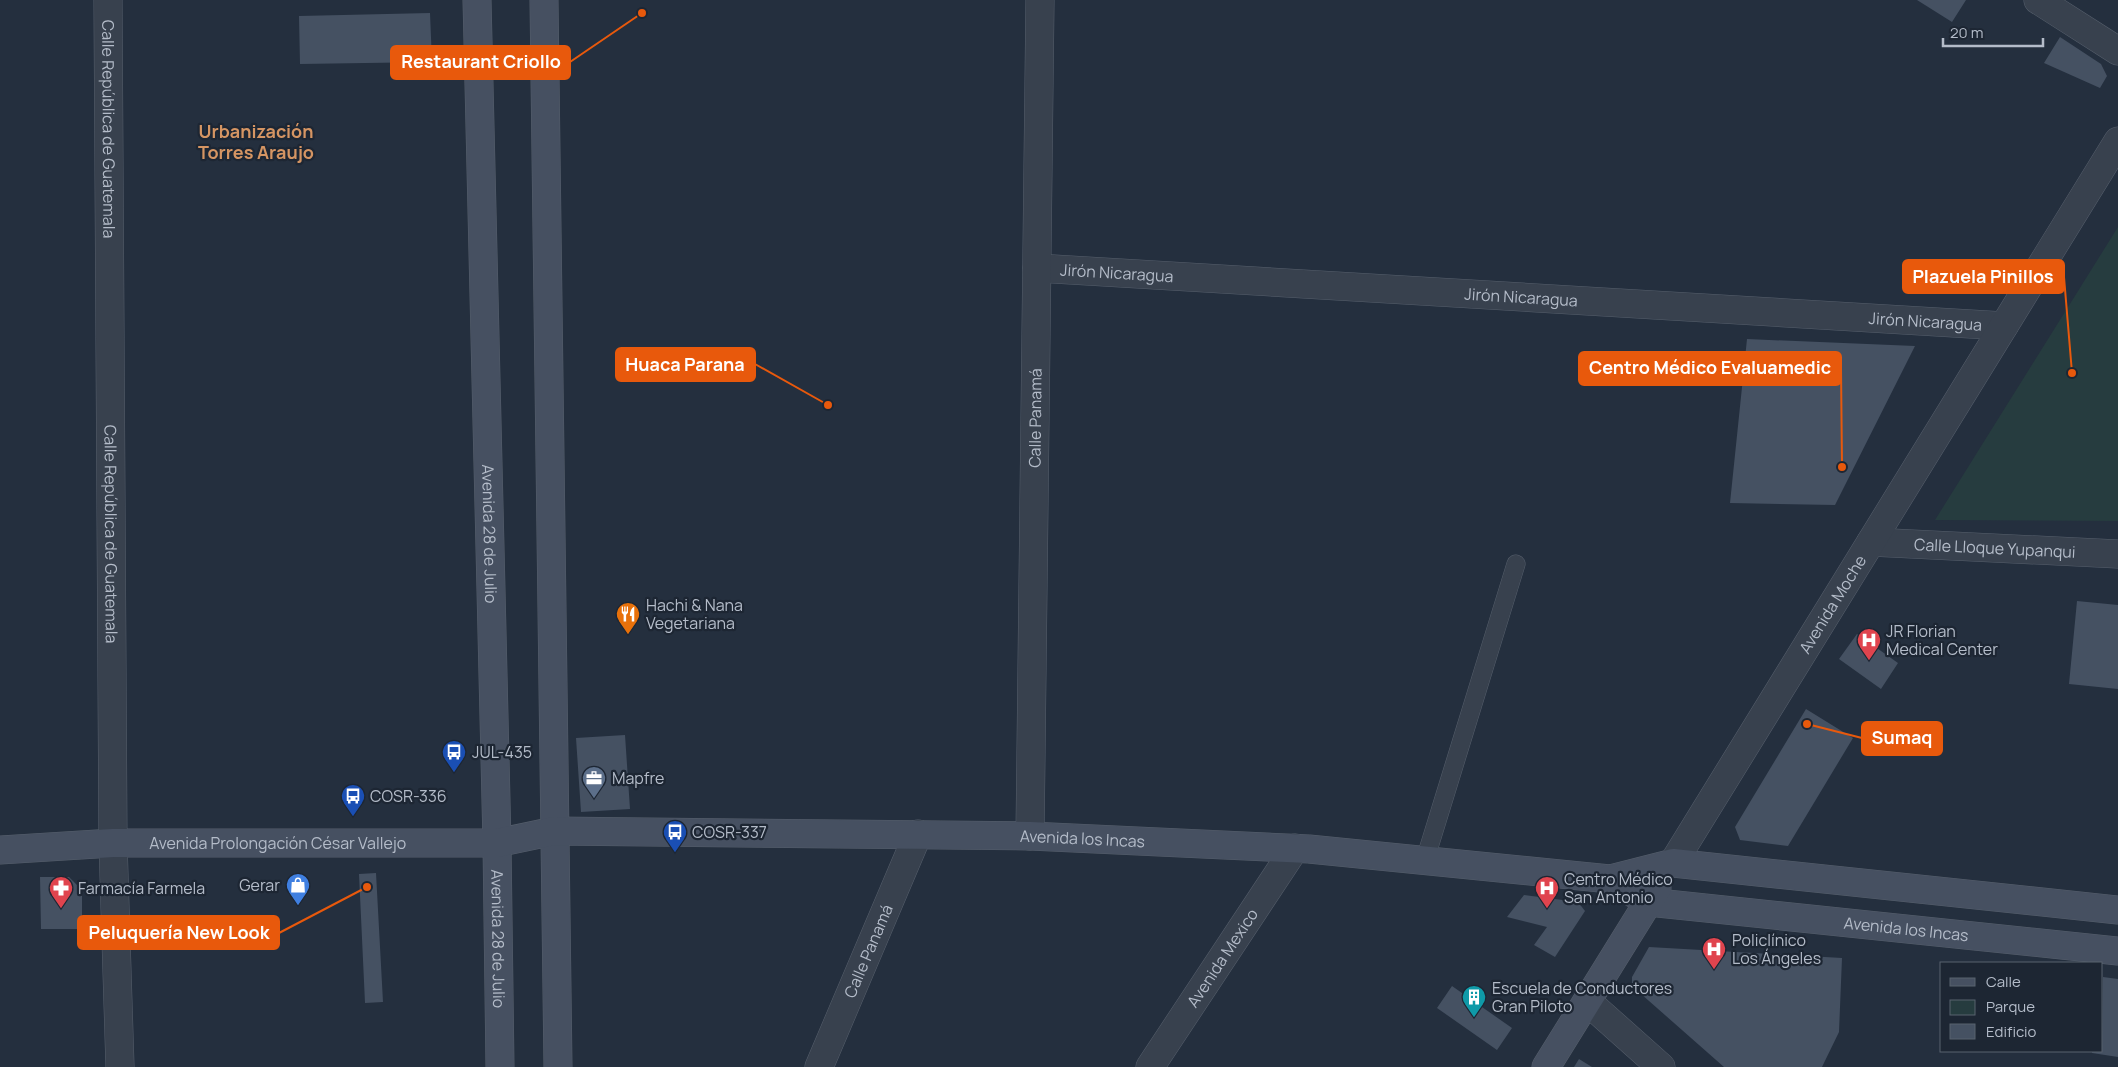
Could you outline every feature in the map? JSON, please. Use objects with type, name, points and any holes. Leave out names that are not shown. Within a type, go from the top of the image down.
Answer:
[{"type":"main road","name":"Avenida 28 de Julio","points":[[477,0],[498,843],[500,1067]]},
{"type":"main road","points":[[544,0],[558,1067]]},
{"type":"main road","name":"Avenida Prolongación César Vallejo","points":[[0,850],[113,844],[498,843],[554,831]]},
{"type":"main road","name":"Avenida los Incas","points":[[554,831],[1030,836],[1295,848],[1610,878],[1673,863],[2118,910]]},
{"type":"main road","name":"Avenida Moche","points":[[1546,1067],[1673,863]]},
{"type":"main road","name":"Avenida los Incas","points":[[1610,878],[1648,902],[2118,951]]},
{"type":"street","name":"Calle República de Guatemala","points":[[108,0],[113,844],[120,1067]]},
{"type":"street","name":"Calle Panamá","points":[[1030,836],[1040,0]]},
{"type":"street","points":[[2038,0],[2118,51]]},
{"type":"street","name":"Avenida Moche","points":[[1673,863],[2118,141]]},
{"type":"street","name":"Jirón Nicaragua","points":[[1037,268],[2004,326]]},
{"type":"street","name":"Calle Lloque Yupanqui","points":[[1871,542],[2118,554]]},
{"type":"street","name":"Calle Panamá","points":[[818,1067],[918,834]]},
{"type":"street","name":"Avenida Mexico","points":[[1150,1067],[1295,848]]},
{"type":"street","points":[[1588,1002],[1661,1067]]},
{"type":"lane","points":[[1425,860],[1516,564]]},
{"type":"green space","points":[[2118,227],[2118,521],[1935,520]]},
{"type":"building","points":[[1917,0],[1966,0],[1952,22]]},
{"type":"building","points":[[430,13],[432,62],[300,64],[299,16]]},
{"type":"building","points":[[2060,37],[2101,64],[2107,76],[2100,88],[2044,63]]},
{"type":"building","points":[[1747,339],[1915,346],[1835,505],[1730,503]]},
{"type":"building","points":[[2077,601],[2118,605],[2118,689],[2069,684]]},
{"type":"building","name":"JR Florian Medical Center","points":[[1857,634],[1898,663],[1881,689],[1839,659]]},
{"type":"building","points":[[1806,709],[1853,738],[1788,846],[1740,840],[1735,827]]},
{"type":"building","points":[[625,735],[630,809],[581,812],[576,738]]},
{"type":"building","points":[[376,873],[383,1002],[365,1003],[359,874]]},
{"type":"building","name":"Farmacía Farmela","points":[[40,877],[69,877],[82,890],[82,929],[41,929]]},
{"type":"building","points":[[1524,895],[1578,902],[1585,911],[1555,957],[1534,945],[1547,927],[1507,917]]},
{"type":"building","points":[[1649,947],[1842,958],[1839,1032],[1822,1067],[1724,1067],[1632,986],[1632,977]]},
{"type":"building","points":[[2103,977],[2118,979],[2118,1057],[2092,1053],[2103,1052]]},
{"type":"building","name":"Escuela de Conductores Gran Piloto","points":[[1452,986],[1512,1028],[1497,1050],[1437,1008]]},
{"type":"building","points":[[1579,1059],[1592,1067],[1574,1067]]},
{"type":"place","name":"Restaurant Criollo","points":[[642,13]]},
{"type":"place","name":"Plazuela Pinillos","points":[[2072,373]]},
{"type":"place","name":"Huaca Parana","points":[[828,405]]},
{"type":"place","name":"Centro Médico Evaluamedic","points":[[1842,467]]},
{"type":"place","name":"Hachi & Nana Vegetariana","points":[[628,635]]},
{"type":"place","name":"JR Florian Medical Center","points":[[1869,661]]},
{"type":"place","name":"Sumaq","points":[[1807,724]]},
{"type":"place","name":"JUL-435","points":[[454,773]]},
{"type":"place","name":"Mapfre","points":[[594,799]]},
{"type":"place","name":"COSR-336","points":[[353,817]]},
{"type":"place","name":"COSR-337","points":[[675,853]]},
{"type":"place","name":"Peluquería New Look","points":[[367,887]]},
{"type":"place","name":"Gerar","points":[[298,906]]},
{"type":"place","name":"Farmacía Farmela","points":[[61,909]]},
{"type":"place","name":"Centro Médico San Antonio","points":[[1547,909]]},
{"type":"place","name":"Policlínico Los Ángeles","points":[[1714,970]]},
{"type":"place","name":"Escuela de Conductores Gran Piloto","points":[[1474,1018]]},
{"type":"district","name":"Urbanización Torres Araujo","points":[[256,142]]}]
